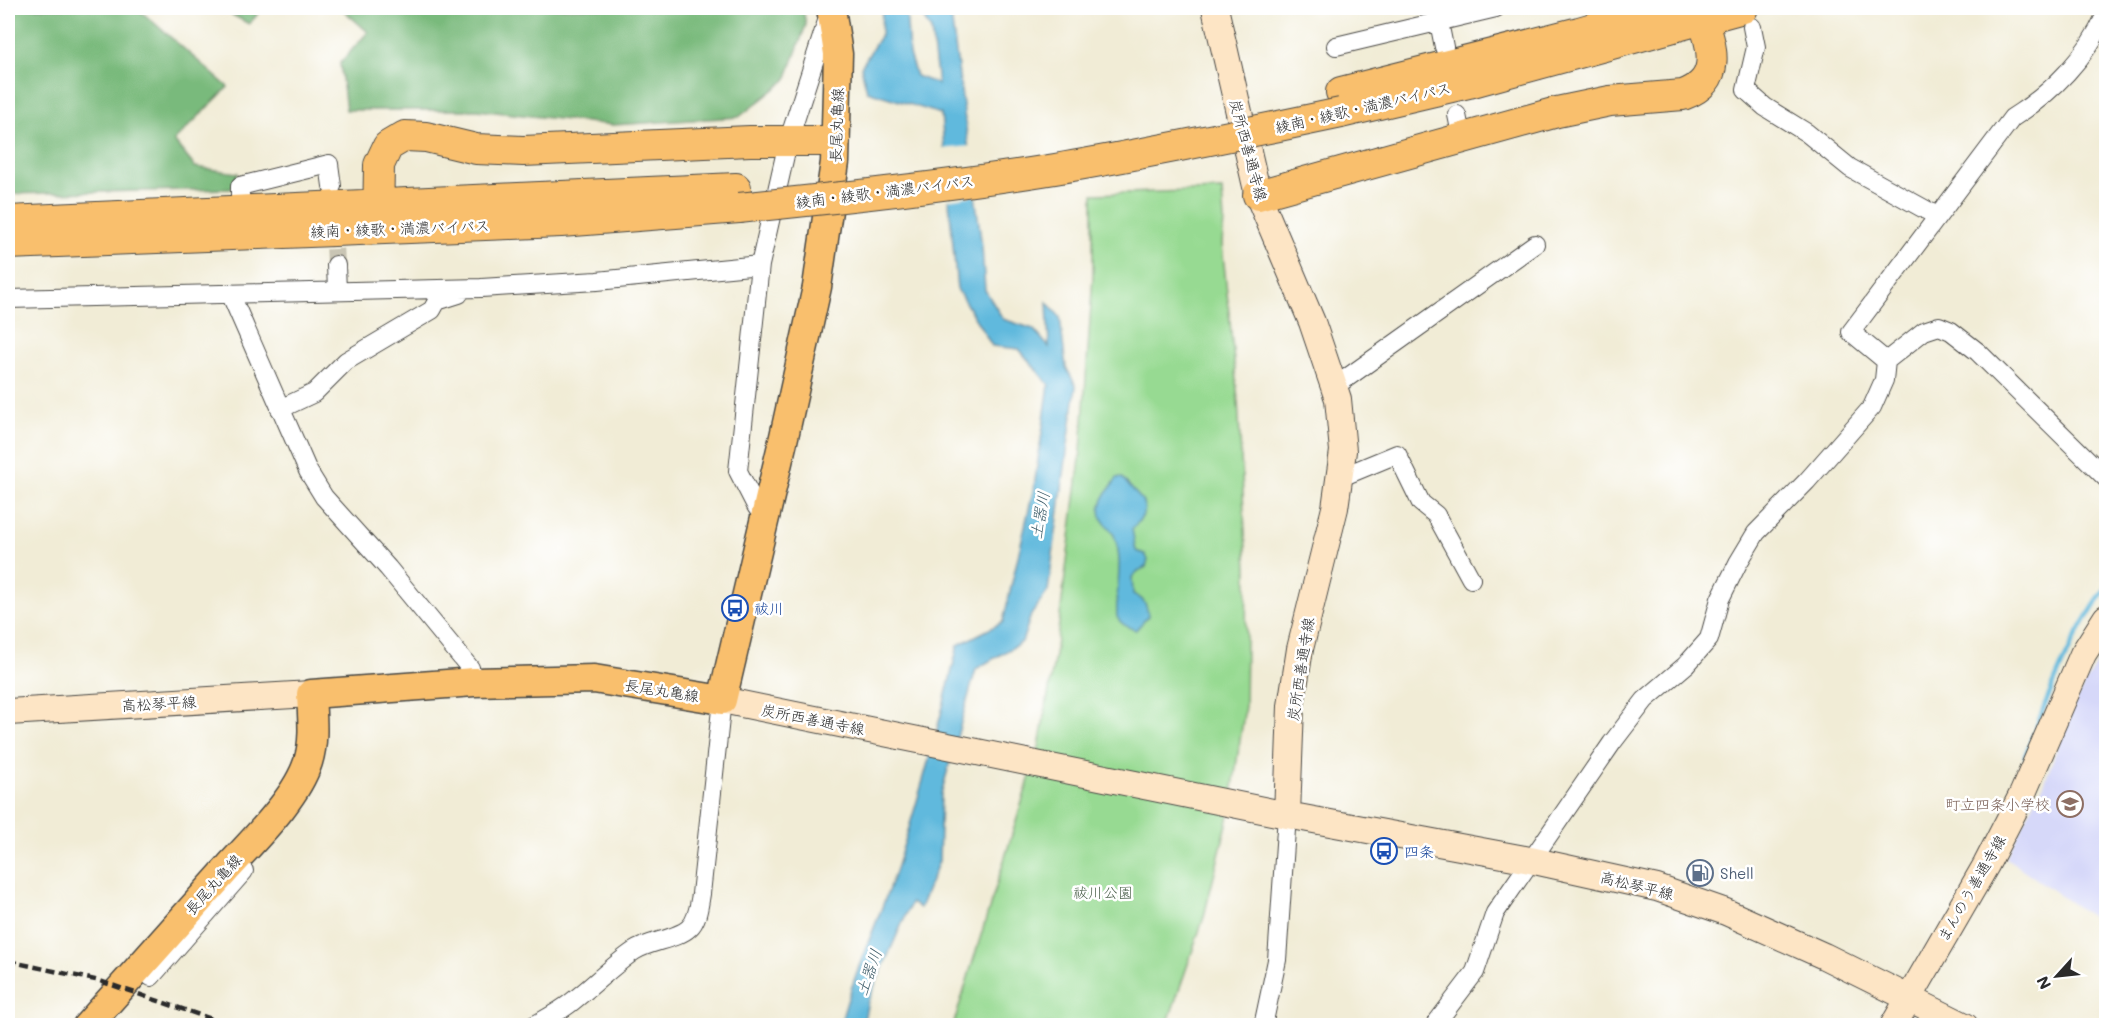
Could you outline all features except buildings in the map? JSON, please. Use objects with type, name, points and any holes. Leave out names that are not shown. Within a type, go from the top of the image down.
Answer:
[{"type":"highway","name":"綾南・綾歌・満濃バイパス","points":[[1341,103],[1662,8]]},
{"type":"highway","points":[[1258,195],[1460,127],[1610,101],[1683,95],[1691,92],[1699,87],[1708,76],[1712,60],[1711,48],[1701,14]]},
{"type":"highway","name":"綾南・綾歌・満濃バイパス","points":[[8,244],[378,216],[739,198],[888,172],[1055,148],[1199,122],[1469,83],[1701,14],[1748,17]]},
{"type":"highway","points":[[378,216],[379,165],[382,154],[388,146],[405,136],[416,135],[476,149],[523,151],[750,141],[835,141]]},
{"type":"highway","name":"綾南・綾歌・満濃バイパス","points":[[8,221],[240,211],[378,216]]},
{"type":"main road","name":"長尾丸亀線","points":[[87,1026],[244,850],[295,789],[307,763],[313,731],[311,694],[474,682],[594,679],[733,702],[765,519],[817,287],[835,162],[838,54],[831,8]]},
{"type":"main road","name":"炭所西善通寺線","points":[[733,702],[1287,815],[1291,706],[1300,649],[1327,545],[1343,451],[1338,399],[1312,322],[1258,195],[1215,8]]},
{"type":"main road","name":"まんのう善通寺線","points":[[1893,1026],[1982,873],[2017,805],[2083,654],[2106,621]]},
{"type":"main road","name":"高松琴平線","points":[[8,712],[311,694]]},
{"type":"main road","name":"高松琴平線","points":[[1287,815],[1530,860],[1616,878],[1691,899],[1726,912],[1910,997],[1965,1026]]},
{"type":"street","points":[[765,519],[738,471],[760,265],[788,142],[831,8]]},
{"type":"street","points":[[1336,46],[1496,8]]},
{"type":"street","points":[[1886,361],[1851,332],[2012,118],[2059,83],[2099,30],[2106,14]]},
{"type":"street","points":[[1748,17],[1756,47],[1746,90],[1765,108],[1807,134],[1850,168],[1937,216]]},
{"type":"street","points":[[1439,21],[1444,47]]},
{"type":"street","points":[[240,211],[240,186],[329,164],[332,186]]},
{"type":"street","points":[[1334,387],[1535,244]]},
{"type":"street","points":[[336,265],[337,291]]},
{"type":"street","points":[[8,299],[481,288],[597,281],[760,265]]},
{"type":"street","points":[[280,409],[314,393],[346,361],[432,310],[437,301],[481,288]]},
{"type":"street","points":[[230,293],[308,471],[324,497],[388,568],[470,668],[474,682]]},
{"type":"street","points":[[1434,1026],[1475,972],[1495,913],[1611,742],[1644,700],[1686,665],[1709,639],[1720,599],[1756,533],[1807,481],[1872,407],[1884,380],[1886,361],[1924,331],[1940,326],[1951,331],[1978,352],[2106,478]]},
{"type":"street","points":[[1339,478],[1397,454],[1402,480],[1436,515],[1471,579]]},
{"type":"street","points":[[533,1026],[574,1001],[620,960],[636,949],[678,934],[689,928],[695,921],[733,702]]},
{"type":"street","points":[[1263,1026],[1277,960],[1287,815]]},
{"type":"street","points":[[151,977],[246,869],[244,850]]},
{"type":"shaded area","name":"町立四条小学校","points":[[2100,658],[2106,663],[2106,927],[2006,858],[2044,784],[2074,703]]},
{"type":"green space","points":[[8,8],[137,8],[228,87],[174,141],[195,167],[238,173],[231,189],[8,194]]},
{"type":"green space","points":[[220,8],[263,8],[249,24]]},
{"type":"green space","points":[[341,8],[803,8],[806,25],[786,80],[739,117],[613,125],[477,110],[346,110],[340,63],[368,32]]},
{"type":"green space","name":"祓川公園","points":[[1222,190],[1224,221],[1222,244],[1238,400],[1247,569],[1245,707],[1228,820],[1203,920],[1167,1025],[953,1026],[1039,747],[1055,655],[1081,451],[1093,276],[1093,194]]},
{"type":"water","name":"土器川","points":[[882,8],[906,8],[909,54],[916,76],[938,84],[931,30],[924,19],[923,8],[950,8],[982,247],[985,290],[1003,319],[1033,329],[1049,347],[1047,302],[1060,317],[1066,367],[1076,386],[1048,591],[1031,615],[1022,642],[976,669],[941,794],[939,861],[920,908],[911,903],[868,1001],[863,1025],[840,1026],[852,985],[906,839],[958,645],[1003,622],[1034,487],[1049,385],[1019,349],[992,346],[957,289],[941,114],[867,91],[861,67],[881,35]]},
{"type":"water","points":[[1121,477],[1142,500],[1145,509],[1142,517],[1132,529],[1136,551],[1145,554],[1148,560],[1146,567],[1132,577],[1133,594],[1144,602],[1148,616],[1136,630],[1123,624],[1117,617],[1118,548],[1100,511],[1106,494],[1117,478]]},
{"type":"pier","points":[[971,146],[978,195],[946,200],[941,149]]},
{"type":"waterway","points":[[2025,756],[2070,648],[2106,588]]},
{"type":"tunnel","points":[[334,222],[336,265]]},
{"type":"railway","points":[[8,961],[100,981],[232,1026]]},
{"type":"place","name":"祓川","points":[[735,608]]},
{"type":"place","name":"町立四条小学校","points":[[2070,804]]},
{"type":"place","name":"四条","points":[[1384,851]]},
{"type":"place","name":"Shell","points":[[1700,873]]}]
